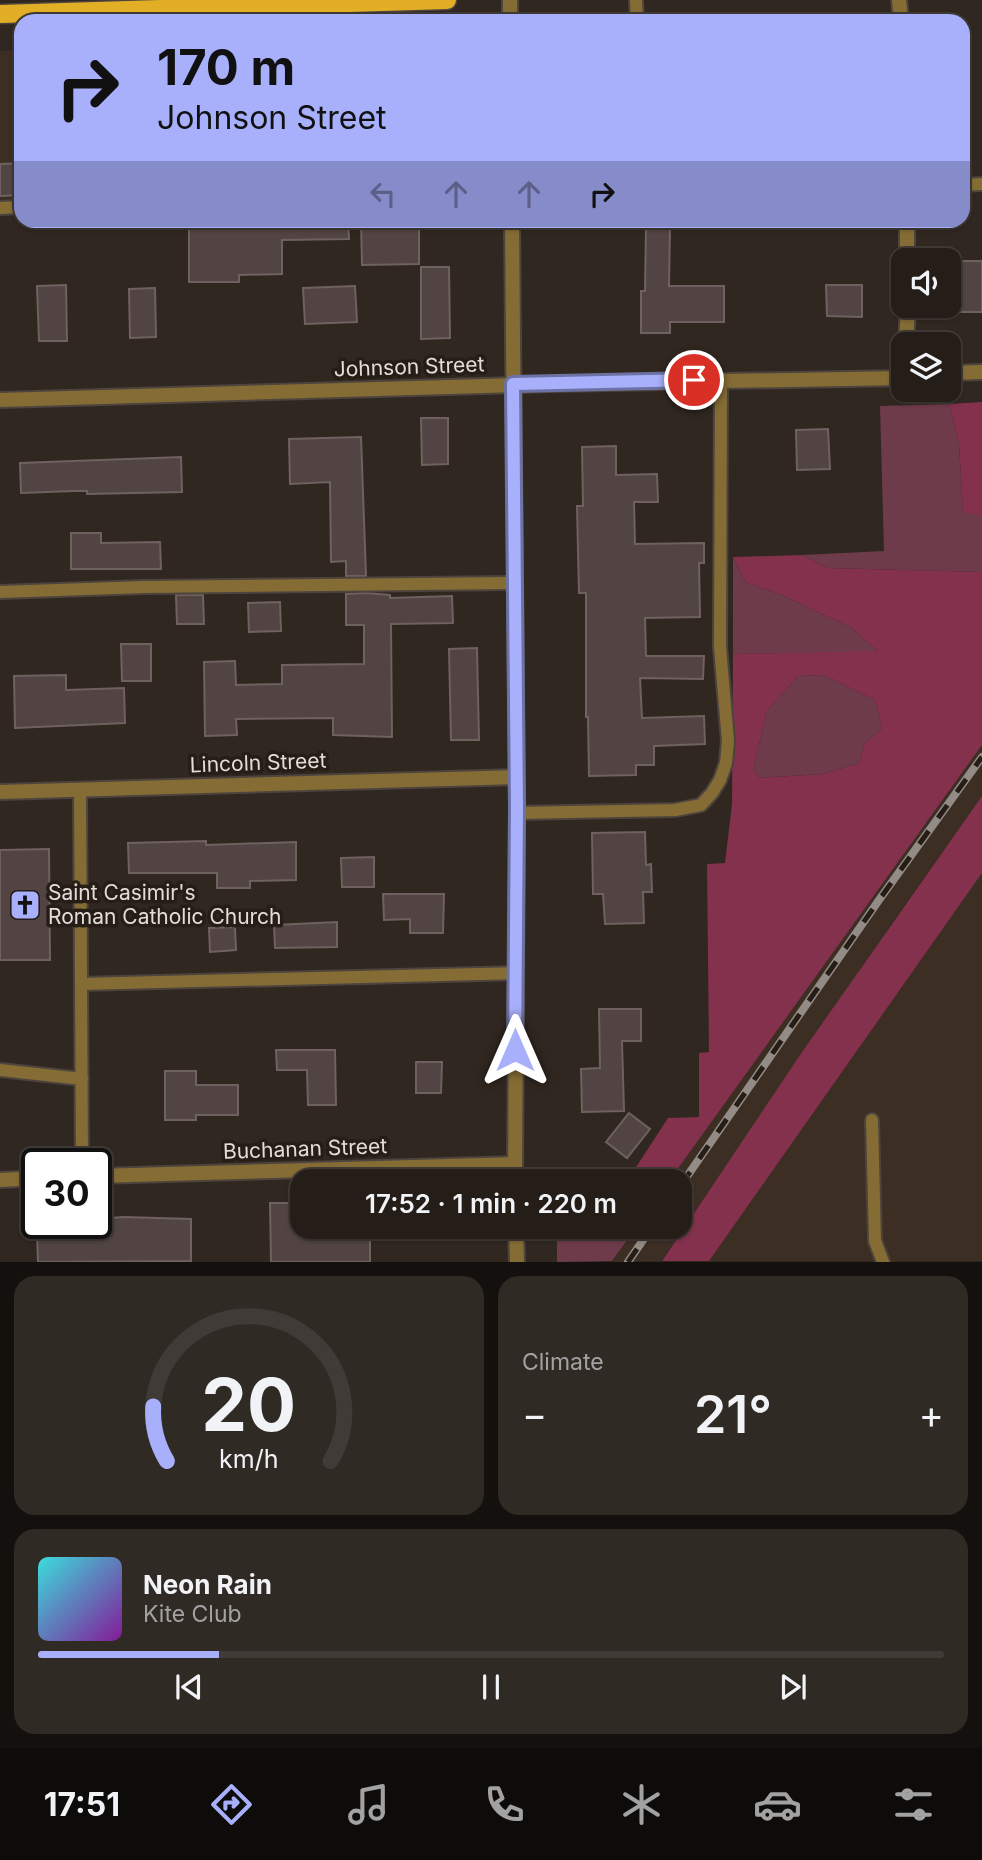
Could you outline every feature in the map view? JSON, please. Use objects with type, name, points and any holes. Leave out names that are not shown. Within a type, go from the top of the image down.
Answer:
[{"type":"main road","points":[[101,14],[121,5],[447,0]]},
{"type":"street","points":[[512,228],[517,813],[515,1169]]},
{"type":"street","points":[[906,228],[907,248]]},
{"type":"street","points":[[961,373],[982,372]]},
{"type":"street","name":"Johnson Street","points":[[0,400],[513,384],[891,378]]},
{"type":"street","name":"Lincoln Street","points":[[0,792],[516,778]]},
{"type":"street","name":"Buchanan Street","points":[[112,1176],[515,1164]]},
{"type":"street","points":[[0,1180],[21,1179]]},
{"type":"street","points":[[516,1239],[517,1262]]},
{"type":"lane","points":[[517,813],[675,810],[701,805],[720,780],[726,763],[728,741],[720,647],[721,380]]},
{"type":"lane","points":[[0,592],[144,587],[515,583]]},
{"type":"lane","points":[[80,789],[82,1148]]},
{"type":"lane","points":[[81,984],[516,972]]},
{"type":"lane","points":[[0,1070],[82,1079]]},
{"type":"lane","points":[[872,1120],[875,1241],[883,1262]]},
{"type":"shaded area","points":[[14,50],[14,203],[0,203],[0,51]]},
{"type":"shaded area","points":[[982,402],[982,516],[963,512],[959,445],[949,404]]},
{"type":"shaded area","points":[[949,404],[959,445],[963,511],[982,516],[982,572],[828,568],[802,555],[884,551],[880,406]]},
{"type":"shaded area","points":[[802,555],[828,568],[982,572],[982,745],[678,1169],[635,1169],[668,1118],[699,1117],[699,1053],[709,1052],[707,864],[725,863],[732,804],[733,654],[877,651],[852,628],[784,596],[745,582],[733,557]],"holes":[[[824,675],[875,700],[882,729],[864,744],[859,763],[823,774],[760,778],[753,770],[767,711],[798,676]]]},
{"type":"shaded area","points":[[733,557],[745,582],[784,596],[852,628],[878,652],[733,654]]},
{"type":"shaded area","points":[[824,675],[875,700],[882,729],[864,744],[859,763],[823,774],[760,778],[753,770],[767,711],[798,676]]},
{"type":"shaded area","points":[[982,745],[982,796],[692,1216],[692,1169],[678,1169]]},
{"type":"shaded area","points":[[982,796],[982,873],[709,1261],[662,1261],[677,1239],[692,1239],[692,1216],[800,1055]]},
{"type":"shaded area","points":[[982,873],[982,1261],[709,1261]]},
{"type":"shaded area","points":[[557,1239],[628,1239],[612,1261],[557,1262]]},
{"type":"shaded area","points":[[628,1239],[676,1239],[661,1261],[612,1262]]},
{"type":"building","points":[[14,163],[14,195],[0,196],[0,164]]},
{"type":"building","points":[[189,228],[348,228],[349,239],[282,240],[282,274],[239,275],[239,282],[189,282]]},
{"type":"building","points":[[361,228],[419,228],[419,264],[362,265]]},
{"type":"building","points":[[646,228],[670,228],[669,286],[724,286],[724,322],[670,322],[670,333],[641,333]]},
{"type":"building","points":[[961,261],[982,261],[982,312],[961,312]]},
{"type":"building","points":[[421,267],[449,267],[450,338],[421,339]]},
{"type":"building","points":[[66,285],[67,341],[39,341],[37,286]]},
{"type":"building","points":[[826,285],[862,285],[862,317],[827,316]]},
{"type":"building","points":[[355,286],[357,322],[305,324],[303,288]]},
{"type":"building","points":[[155,288],[156,337],[130,338],[129,289]]},
{"type":"building","points":[[421,418],[448,418],[448,464],[422,465]]},
{"type":"building","points":[[828,429],[830,469],[797,470],[796,430]]},
{"type":"building","points":[[361,437],[366,576],[346,576],[346,561],[331,562],[330,482],[290,484],[289,439]]},
{"type":"building","points":[[616,446],[616,475],[657,474],[658,502],[634,502],[635,544],[704,543],[704,563],[699,563],[700,617],[645,618],[646,656],[704,656],[703,679],[640,678],[642,718],[704,716],[705,744],[654,746],[654,765],[636,765],[636,775],[589,776],[586,593],[579,593],[577,506],[583,506],[582,447]]},
{"type":"building","points":[[181,457],[182,492],[21,493],[20,463]]},
{"type":"building","points":[[71,533],[101,533],[101,543],[160,542],[161,569],[71,569]]},
{"type":"building","points":[[346,594],[390,595],[390,598],[452,596],[453,623],[391,624],[392,737],[333,735],[333,718],[236,719],[237,735],[205,736],[204,662],[235,661],[236,685],[282,684],[282,665],[364,664],[364,625],[346,625]]},
{"type":"building","points":[[176,595],[203,595],[204,624],[177,624]]},
{"type":"building","points":[[280,602],[281,631],[249,632],[248,603]]},
{"type":"building","points":[[121,644],[151,644],[151,681],[122,681]]},
{"type":"building","points":[[477,648],[479,740],[451,740],[449,649]]},
{"type":"building","points":[[66,675],[66,690],[124,688],[125,723],[15,728],[14,676]]},
{"type":"building","points":[[645,832],[646,865],[651,864],[652,892],[643,892],[644,923],[605,924],[603,894],[593,894],[592,833]]},
{"type":"building","points":[[206,841],[206,845],[296,842],[296,880],[250,881],[250,888],[217,888],[217,873],[129,873],[128,843]]},
{"type":"building","name":"Saint Casimir's Roman Catholic Church","points":[[49,849],[50,960],[0,960],[0,850]]},
{"type":"building","points":[[374,857],[374,887],[342,887],[341,858]]},
{"type":"building","points":[[383,894],[444,894],[443,933],[410,933],[410,919],[384,920]]},
{"type":"building","points":[[337,922],[337,947],[275,948],[274,925]]},
{"type":"building","points":[[235,927],[236,950],[210,952],[209,928]]},
{"type":"building","points":[[599,1009],[641,1009],[641,1041],[622,1041],[624,1111],[582,1112],[581,1069],[600,1068]]},
{"type":"building","points":[[276,1050],[335,1050],[336,1105],[308,1105],[307,1070],[277,1070]]},
{"type":"building","points":[[416,1062],[442,1062],[441,1093],[416,1093]]},
{"type":"building","points":[[165,1071],[196,1071],[196,1085],[238,1085],[238,1115],[196,1115],[196,1120],[165,1120]]},
{"type":"building","points":[[629,1113],[650,1129],[627,1158],[606,1142]]},
{"type":"building","points":[[270,1203],[290,1203],[290,1239],[370,1239],[370,1262],[271,1262]]},
{"type":"building","points":[[112,1218],[191,1219],[191,1261],[38,1262],[37,1239],[112,1239]]},
{"type":"railway","points":[[692,1169],[982,757]]},
{"type":"railway","points":[[628,1262],[644,1239]]},
{"type":"place","name":"Saint Casimir's Roman Catholic Church","points":[[25,905]]},
{"type":"route","points":[[515,1050],[517,807],[513,384],[694,380]]}]
